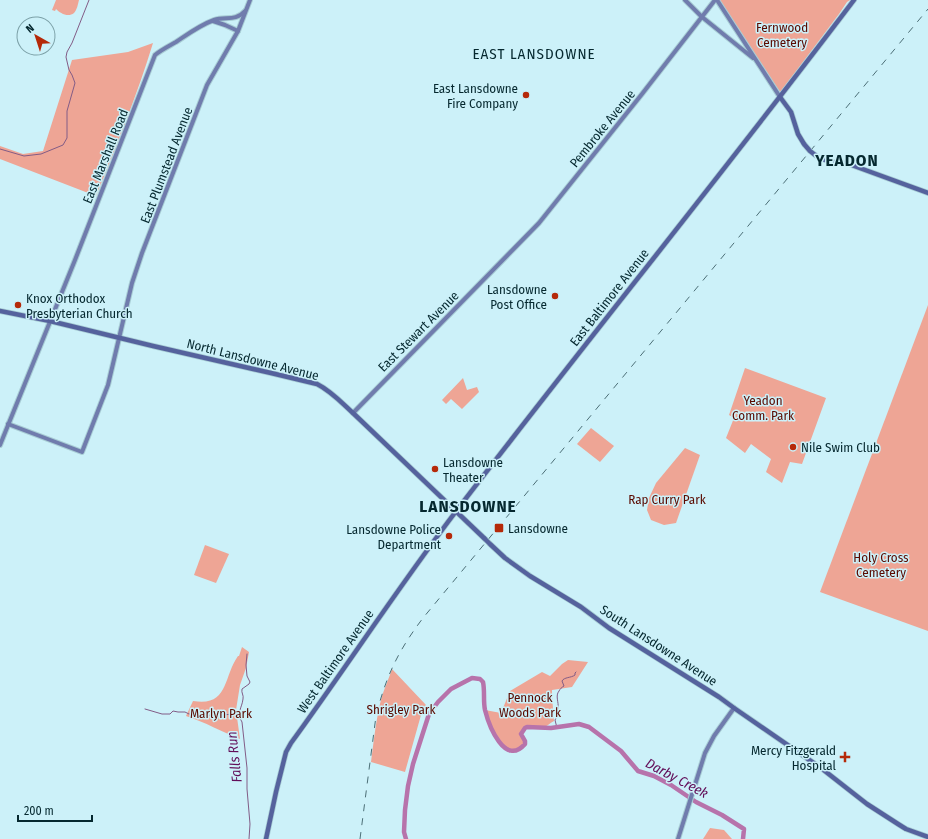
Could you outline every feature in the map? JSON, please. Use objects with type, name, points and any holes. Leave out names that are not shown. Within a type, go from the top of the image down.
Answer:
[{"type":"main road","name":"East Baltimore Avenue","points":[[456,512],[854,0]]},
{"type":"main road","points":[[780,97],[790,110],[804,144],[808,150],[818,158],[832,162],[846,163],[928,193]]},
{"type":"main road","name":"North Lansdowne Avenue","points":[[0,311],[50,321],[317,384],[323,387],[353,412],[456,512]]},
{"type":"main road","name":"South Lansdowne Avenue","points":[[456,512],[505,558],[530,576],[579,606],[609,628],[705,687],[902,827],[928,837]]},
{"type":"main road","name":"West Baltimore Avenue","points":[[266,839],[286,752],[291,743],[396,593],[456,512]]},
{"type":"street","name":"East Plumstead Avenue","points":[[8,424],[82,452],[108,385],[132,283],[171,178],[207,85],[238,31],[250,0]]},
{"type":"street","points":[[685,0],[702,17],[756,61]]},
{"type":"street","points":[[716,0],[780,97]]},
{"type":"street","name":"Pembroke Avenue","points":[[498,264],[543,218],[716,0]]},
{"type":"street","name":"East Marshall Road","points":[[0,444],[155,55],[208,22],[219,19],[235,18],[243,13],[248,6]]},
{"type":"street","points":[[208,22],[216,22],[238,31]]},
{"type":"street","name":"East Stewart Avenue","points":[[353,412],[498,264]]},
{"type":"street","points":[[678,839],[706,749],[734,708]]},
{"type":"green space","points":[[56,0],[79,0],[75,12],[67,15],[56,9],[55,11],[52,10]]},
{"type":"green space","name":"Fernwood Cemetery","points":[[719,0],[850,0],[780,92]]},
{"type":"green space","points":[[153,43],[126,120],[96,196],[0,159],[0,146],[23,154],[43,151],[72,60],[128,52]]},
{"type":"green space","name":"Holy Cross Cemetery","points":[[928,305],[928,631],[820,592]]},
{"type":"green space","name":"Yeadon Comm. Park","points":[[745,368],[826,398],[802,464],[790,462],[782,483],[766,472],[771,459],[751,444],[745,453],[726,438],[734,418],[729,415]]},
{"type":"green space","points":[[463,378],[467,390],[477,387],[479,392],[462,409],[451,399],[446,404],[442,400]]},
{"type":"green space","points":[[591,428],[614,446],[600,462],[577,444]]},
{"type":"green space","name":"Rap Curry Park","points":[[685,448],[700,455],[676,523],[664,525],[651,520],[647,510],[649,498],[656,483]]},
{"type":"green space","points":[[205,545],[229,554],[216,583],[194,575]]},
{"type":"green space","name":"Marlyn Park","points":[[242,647],[249,652],[246,668],[240,685],[236,710],[240,739],[186,716],[193,701],[205,702],[219,695]]},
{"type":"green space","name":"Pennock Woods Park","points":[[568,660],[588,662],[572,687],[552,690],[554,721],[542,728],[525,728],[521,734],[525,744],[517,750],[511,750],[504,747],[494,733],[485,710],[501,713],[510,691],[542,672],[550,676]]},
{"type":"green space","name":"Shrigley Park","points":[[392,669],[426,705],[421,715],[405,772],[371,762],[380,704]]},
{"type":"green space","points":[[710,828],[724,830],[732,839],[703,839]]},
{"type":"waterway","points":[[0,149],[24,156],[41,154],[63,145],[67,138],[67,111],[75,83],[69,70],[66,57],[89,0]]},
{"type":"waterway","name":"Falls Run","points":[[247,654],[247,676],[250,682],[242,689],[243,698],[239,716],[242,722],[247,768],[250,824],[249,839]]},
{"type":"waterway","points":[[557,728],[555,720],[560,711],[558,708],[557,697],[560,689],[564,686],[562,681],[566,678],[572,677],[576,672]]},
{"type":"waterway","name":"Darby Creek","points":[[406,839],[404,832],[408,786],[413,764],[429,714],[451,689],[472,678],[480,679],[483,682],[484,707],[487,717],[494,734],[505,748],[511,751],[518,750],[525,744],[521,734],[527,727],[551,728],[579,724],[589,727],[621,751],[638,771],[654,776],[671,785],[696,802],[722,815],[744,829],[743,839]]},
{"type":"waterway","points":[[145,709],[162,714],[170,714],[173,711],[207,716],[233,714]]},
{"type":"waterway","name":"Falls Run","points":[[235,714],[240,719]]},
{"type":"railway","points":[[360,839],[376,716],[384,688],[394,664],[414,630],[928,9]]},
{"type":"place","name":"East Lansdowne Fire Company","points":[[526,95]]},
{"type":"place","name":"Lansdowne Post Office","points":[[555,296]]},
{"type":"place","name":"Knox Orthodox Presbyterian Church","points":[[18,305]]},
{"type":"place","name":"Nile Swim Club","points":[[793,447]]},
{"type":"place","name":"Lansdowne Theater","points":[[435,469]]},
{"type":"place","name":"Lansdowne","points":[[499,528]]},
{"type":"place","name":"Lansdowne Police Department","points":[[449,536]]},
{"type":"place","name":"Mercy Fitzgerald Hospital","points":[[845,757]]},
{"type":"district","name":"EAST LANSDOWNE","points":[[534,54]]},
{"type":"district","name":"YEADON","points":[[847,160]]},
{"type":"district","name":"LANSDOWNE","points":[[468,506]]}]
